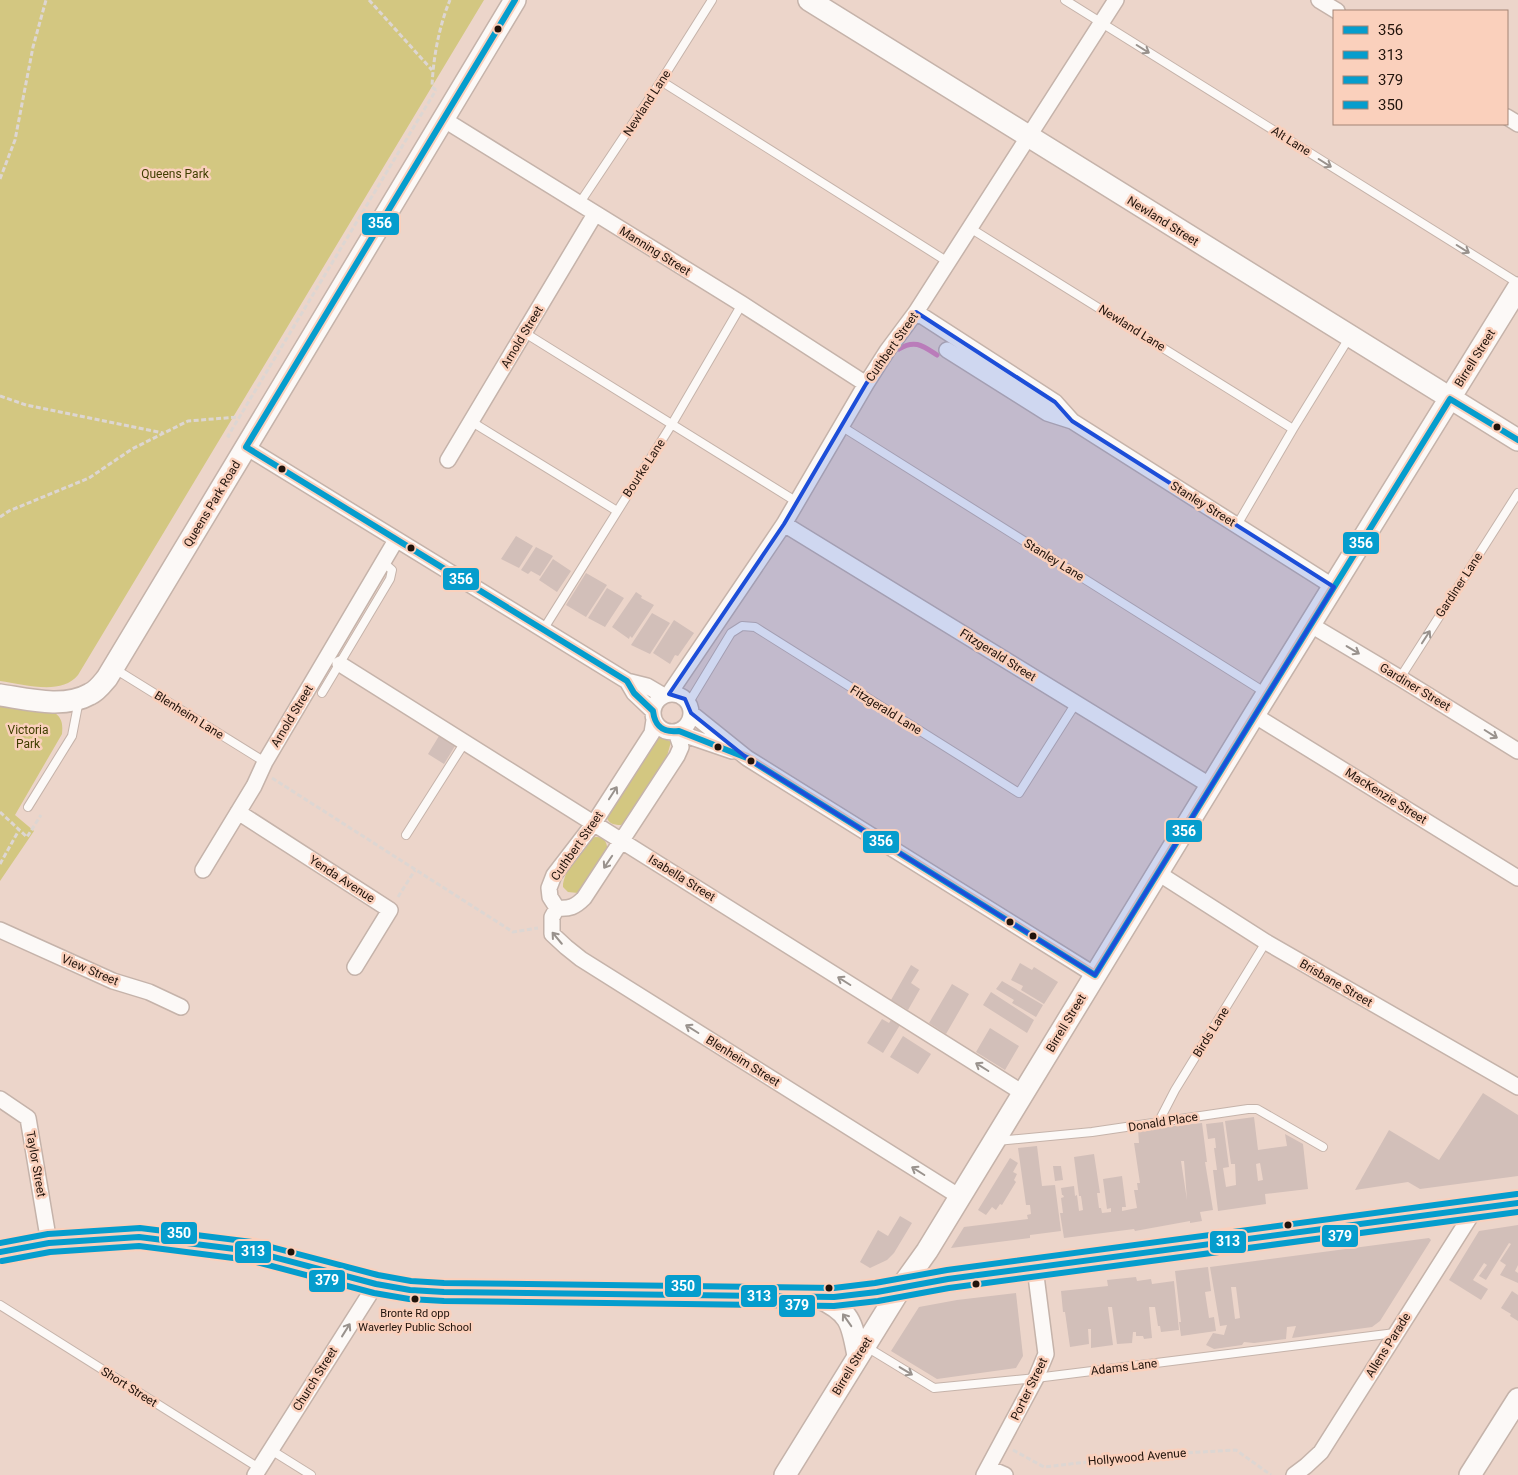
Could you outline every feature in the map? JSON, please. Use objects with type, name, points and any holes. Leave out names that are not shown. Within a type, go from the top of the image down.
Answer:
[{"type":"street","name":"Queens Park Road","points":[[0,695],[56,702],[68,701],[90,695],[114,668],[515,0]]},
{"type":"street","name":"Newland Street","points":[[809,0],[1518,440]]},
{"type":"street","name":"Cuthbert Street","points":[[666,695],[784,524],[866,384],[887,351],[916,312],[1116,0]]},
{"type":"street","points":[[1319,0],[1335,10]]},
{"type":"street","name":"Manning Street","points":[[443,119],[742,304],[866,384]]},
{"type":"street","name":"Arnold Street","points":[[448,460],[596,214]]},
{"type":"street","name":"Birrell Street","points":[[785,1475],[902,1286],[927,1251],[1254,715],[1517,291]]},
{"type":"street","name":"Stanley Street","points":[[916,312],[1055,402],[1072,421]]},
{"type":"street","name":"Stanley Street","points":[[947,350],[1047,413],[1072,421],[1334,587]]},
{"type":"street","points":[[246,447],[626,681],[647,686],[666,695],[680,696],[690,708],[747,758]]},
{"type":"street","name":"Fitzgerald Street","points":[[784,524],[1211,786]]},
{"type":"street","name":"Arnold Street","points":[[203,870],[396,540]]},
{"type":"street","name":"Gardiner Street","points":[[1311,625],[1518,751]]},
{"type":"street","name":"Isabella Street","points":[[340,664],[1023,1093]]},
{"type":"street","points":[[626,681],[654,715],[660,729],[671,732],[678,731],[688,724],[690,708]]},
{"type":"street","points":[[654,715],[656,703],[666,695]]},
{"type":"street","name":"Cuthbert Street","points":[[557,908],[550,897],[549,888],[554,875],[594,822],[652,733],[654,715]]},
{"type":"street","name":"MacKenzie Street","points":[[1254,715],[1518,878]]},
{"type":"street","points":[[678,731],[747,758],[1095,975]]},
{"type":"street","points":[[552,926],[552,918],[557,908],[567,909],[576,906],[584,898],[677,756],[680,747],[678,731]]},
{"type":"street","name":"Yenda Avenue","points":[[238,812],[390,910]]},
{"type":"street","name":"Brisbane Street","points":[[1158,873],[1266,942],[1518,1087]]},
{"type":"street","points":[[355,967],[390,910]]},
{"type":"street","name":"Blenheim Street","points":[[552,926],[552,934],[581,959],[960,1197]]},
{"type":"street","name":"View Street","points":[[0,930],[105,977],[149,992],[181,1007]]},
{"type":"street","name":"Taylor Street","points":[[0,1099],[28,1118],[49,1243]]},
{"type":"street","points":[[0,1252],[49,1243],[139,1237],[251,1251],[376,1284],[410,1290],[778,1298],[817,1297],[862,1295],[902,1286],[1518,1203]]},
{"type":"street","name":"Allens Parade","points":[[1294,1475],[1321,1452],[1475,1209]]},
{"type":"street","name":"Porter Street","points":[[986,1471],[1036,1378],[1046,1354],[1035,1268]]},
{"type":"street","name":"Church Street","points":[[257,1472],[376,1284]]},
{"type":"street","points":[[817,1297],[834,1304],[845,1315],[853,1328],[861,1351]]},
{"type":"street","points":[[1470,1475],[1518,1399]]},
{"type":"street","points":[[986,1471],[1005,1475]]},
{"type":"lane","name":"Newland Lane","points":[[579,204],[661,82],[712,0]]},
{"type":"lane","name":"Alt Lane","points":[[1065,0],[1517,291]]},
{"type":"lane","points":[[661,82],[948,262]]},
{"type":"lane","name":"Newland Lane","points":[[970,228],[1293,429]]},
{"type":"lane","name":"Bourke Lane","points":[[543,630],[672,424],[742,304]]},
{"type":"lane","points":[[525,333],[797,502]]},
{"type":"lane","points":[[1237,524],[1350,336]]},
{"type":"lane","points":[[472,422],[616,511]]},
{"type":"lane","name":"Stanley Lane","points":[[841,426],[1268,694]]},
{"type":"lane","name":"Gardiner Lane","points":[[1400,678],[1518,493]]},
{"type":"lane","name":"Arnold Street","points":[[322,694],[390,579],[392,570],[384,562]]},
{"type":"lane","name":"Fitzgerald Lane","points":[[690,708],[731,633],[742,626],[755,627],[1020,793],[1076,703]]},
{"type":"lane","name":"Blenheim Lane","points":[[114,668],[262,768]]},
{"type":"lane","points":[[28,807],[72,736],[80,698]]},
{"type":"lane","points":[[406,836],[465,742]]},
{"type":"lane","name":"Birds Lane","points":[[1158,1123],[1175,1090],[1266,942]]},
{"type":"lane","name":"Donald Place","points":[[993,1142],[1092,1132],[1248,1108],[1258,1109],[1323,1147]]},
{"type":"lane","name":"Short Street","points":[[0,1305],[257,1472]]},
{"type":"lane","name":"Adams Lane","points":[[861,1351],[934,1388],[1036,1378],[1396,1333]]},
{"type":"lane","points":[[271,1450],[311,1475]]},
{"type":"path","points":[[0,179],[16,140],[33,47],[46,0]]},
{"type":"path","points":[[369,0],[433,71]]},
{"type":"path","points":[[246,447],[228,436],[436,90],[432,87],[433,71],[438,39],[450,0]]},
{"type":"path","points":[[0,396],[26,405],[163,433]]},
{"type":"path","points":[[0,517],[9,511],[89,478],[132,449],[188,421],[239,417]]},
{"type":"path","points":[[262,768],[266,775],[513,932],[552,926]]},
{"type":"path","points":[[0,812],[27,837],[41,815]]},
{"type":"path","points":[[0,864],[19,830]]},
{"type":"path","points":[[390,910],[415,870]]},
{"type":"path","name":"Hollywood Avenue","points":[[1002,1443],[1044,1467],[1148,1455],[1236,1450],[1271,1475]]},
{"type":"highlighted area","points":[[916,312],[1055,402],[1072,421],[1334,587],[1095,975],[747,758],[691,713],[685,699],[669,694],[784,524],[866,384]]},
{"type":"green space","name":"Queens Park","points":[[0,0],[484,0],[78,675],[71,681],[52,687],[0,681]]},
{"type":"green space","name":"Victoria Park","points":[[0,704],[52,711],[60,718],[62,734],[15,815],[34,831],[0,881]]},
{"type":"green space","points":[[659,735],[671,742],[667,756],[625,822],[621,825],[611,823],[606,814]]},
{"type":"green space","points":[[595,837],[600,837],[604,840],[607,844],[607,850],[578,893],[568,892],[563,887],[566,875],[579,851]]},
{"type":"building","points":[[516,536],[533,546],[519,568],[501,559]]},
{"type":"building","points":[[536,547],[553,556],[540,576],[531,571],[528,574],[521,570]]},
{"type":"building","points":[[553,559],[571,571],[557,592],[539,580]]},
{"type":"building","points":[[586,573],[607,585],[586,617],[566,605]]},
{"type":"building","points":[[607,588],[624,598],[605,627],[588,618]]},
{"type":"building","points":[[636,592],[642,596],[641,598],[654,605],[632,638],[630,636],[629,639],[612,627]]},
{"type":"building","points":[[652,613],[670,623],[650,654],[631,645]]},
{"type":"building","points":[[674,620],[694,633],[678,656],[675,655],[670,664],[653,653]]},
{"type":"building","points":[[439,736],[455,746],[444,764],[428,754]]},
{"type":"building","points":[[1020,963],[1032,970],[1034,967],[1058,982],[1044,1004],[1021,990],[1023,986],[1011,980]]},
{"type":"building","points":[[911,965],[919,970],[911,983],[920,989],[908,1010],[891,1000]]},
{"type":"building","points":[[1002,981],[1043,1005],[1036,1017],[1012,1003],[1014,1000],[996,989]]},
{"type":"building","points":[[952,984],[969,994],[946,1034],[929,1023]]},
{"type":"building","points":[[991,992],[1034,1020],[1027,1033],[983,1005]]},
{"type":"building","points":[[882,1019],[889,1023],[891,1020],[900,1025],[883,1053],[867,1043]]},
{"type":"building","points":[[990,1028],[1019,1046],[1005,1070],[976,1052]]},
{"type":"building","points":[[903,1036],[931,1054],[918,1074],[890,1057]]},
{"type":"building","points":[[1483,1093],[1518,1115],[1518,1176],[1420,1189],[1408,1182],[1355,1190],[1389,1130],[1439,1160]]},
{"type":"building","points":[[1254,1117],[1258,1150],[1287,1146],[1285,1134],[1303,1144],[1308,1189],[1265,1194],[1266,1204],[1218,1211],[1213,1170],[1217,1170],[1214,1148],[1216,1148],[1215,1138],[1208,1139],[1206,1124],[1223,1122],[1229,1167],[1223,1168],[1226,1187],[1236,1185],[1235,1164],[1231,1164],[1225,1121]],"holes":[[[1260,1163],[1263,1180],[1258,1181],[1256,1164]]]},
{"type":"building","points":[[1202,1123],[1207,1162],[1205,1162],[1213,1210],[1200,1212],[1202,1221],[1190,1223],[1190,1221],[1135,1231],[1134,1229],[1064,1238],[1060,1213],[1063,1213],[1061,1198],[1064,1197],[1061,1188],[1074,1186],[1079,1211],[1083,1210],[1081,1196],[1079,1196],[1074,1157],[1094,1154],[1100,1193],[1097,1193],[1099,1208],[1101,1208],[1102,1213],[1111,1212],[1111,1208],[1107,1209],[1103,1179],[1122,1176],[1126,1207],[1122,1207],[1122,1211],[1137,1208],[1134,1190],[1138,1190],[1137,1183],[1140,1183],[1134,1143],[1139,1143],[1138,1130]],"holes":[[[1181,1161],[1184,1161],[1187,1200]]]},
{"type":"building","points":[[1037,1146],[1042,1186],[1055,1185],[1061,1231],[1030,1235],[1030,1238],[951,1248],[964,1227],[1028,1219],[1027,1215],[1031,1214],[1030,1205],[1026,1205],[1018,1148]]},
{"type":"building","points":[[1010,1158],[1018,1163],[1013,1172],[1017,1174],[1014,1180],[1016,1182],[1002,1205],[1000,1204],[996,1210],[992,1207],[986,1215],[978,1210]]},
{"type":"building","points":[[1053,1166],[1061,1166],[1063,1180],[1055,1181]]},
{"type":"building","points":[[900,1216],[912,1223],[894,1253],[887,1260],[870,1268],[860,1262],[878,1230],[888,1236]]},
{"type":"building","points":[[1518,1225],[1518,1265],[1515,1271],[1518,1273],[1518,1283],[1500,1275],[1506,1265],[1500,1261],[1511,1244],[1509,1243],[1486,1280],[1479,1276],[1487,1265],[1484,1263],[1473,1280],[1488,1289],[1481,1300],[1449,1280],[1479,1231]]},
{"type":"building","points":[[1429,1238],[1431,1240],[1380,1321],[1372,1327],[1292,1338],[1296,1326],[1287,1327],[1286,1339],[1254,1343],[1244,1342],[1242,1345],[1214,1349],[1206,1345],[1213,1333],[1224,1335],[1227,1325],[1220,1326],[1210,1267]],"holes":[[[1231,1287],[1236,1287],[1240,1318],[1235,1319]]]},
{"type":"building","points":[[1208,1267],[1211,1291],[1205,1292],[1209,1318],[1214,1317],[1216,1331],[1181,1336],[1175,1271]]},
{"type":"building","points":[[1136,1277],[1137,1281],[1151,1279],[1152,1284],[1174,1281],[1179,1330],[1161,1332],[1160,1326],[1158,1326],[1155,1307],[1149,1307],[1152,1338],[1144,1339],[1143,1336],[1136,1336],[1136,1332],[1133,1332],[1132,1343],[1117,1344],[1112,1307],[1108,1307],[1113,1345],[1091,1348],[1091,1329],[1088,1329],[1089,1344],[1070,1347],[1061,1291],[1108,1286],[1107,1280]]},
{"type":"building","points":[[1512,1291],[1518,1295],[1518,1321],[1501,1308]]},
{"type":"building","points":[[1016,1293],[1023,1356],[1016,1368],[937,1379],[891,1351],[919,1307]]},
{"type":"waterway","points":[[899,349],[914,344],[937,355]]},
{"type":"transit line","name":"356","points":[[246,447],[515,0]]},
{"type":"transit line","name":"356","points":[[1450,399],[1518,440]]},
{"type":"transit line","name":"356","points":[[1095,975],[1450,399]]},
{"type":"transit line","name":"356","points":[[246,447],[627,681],[634,693],[653,711],[658,725],[664,730],[679,731],[747,758],[1095,975]]},
{"type":"transit line","name":"350","points":[[0,1243],[48,1234],[140,1228],[252,1242],[378,1275],[411,1281],[834,1288],[875,1283],[947,1270],[1517,1194]]},
{"type":"transit line","name":"313","points":[[0,1252],[49,1243],[139,1237],[251,1251],[376,1284],[410,1290],[834,1297],[877,1292],[948,1279],[1518,1203]]},
{"type":"transit line","name":"379","points":[[2,1261],[50,1252],[139,1246],[249,1260],[374,1293],[409,1299],[834,1306],[878,1301],[949,1288],[1518,1212]]},
{"type":"place","name":"Bronte Rd opp Waverley Public School","points":[[415,1299]]}]
